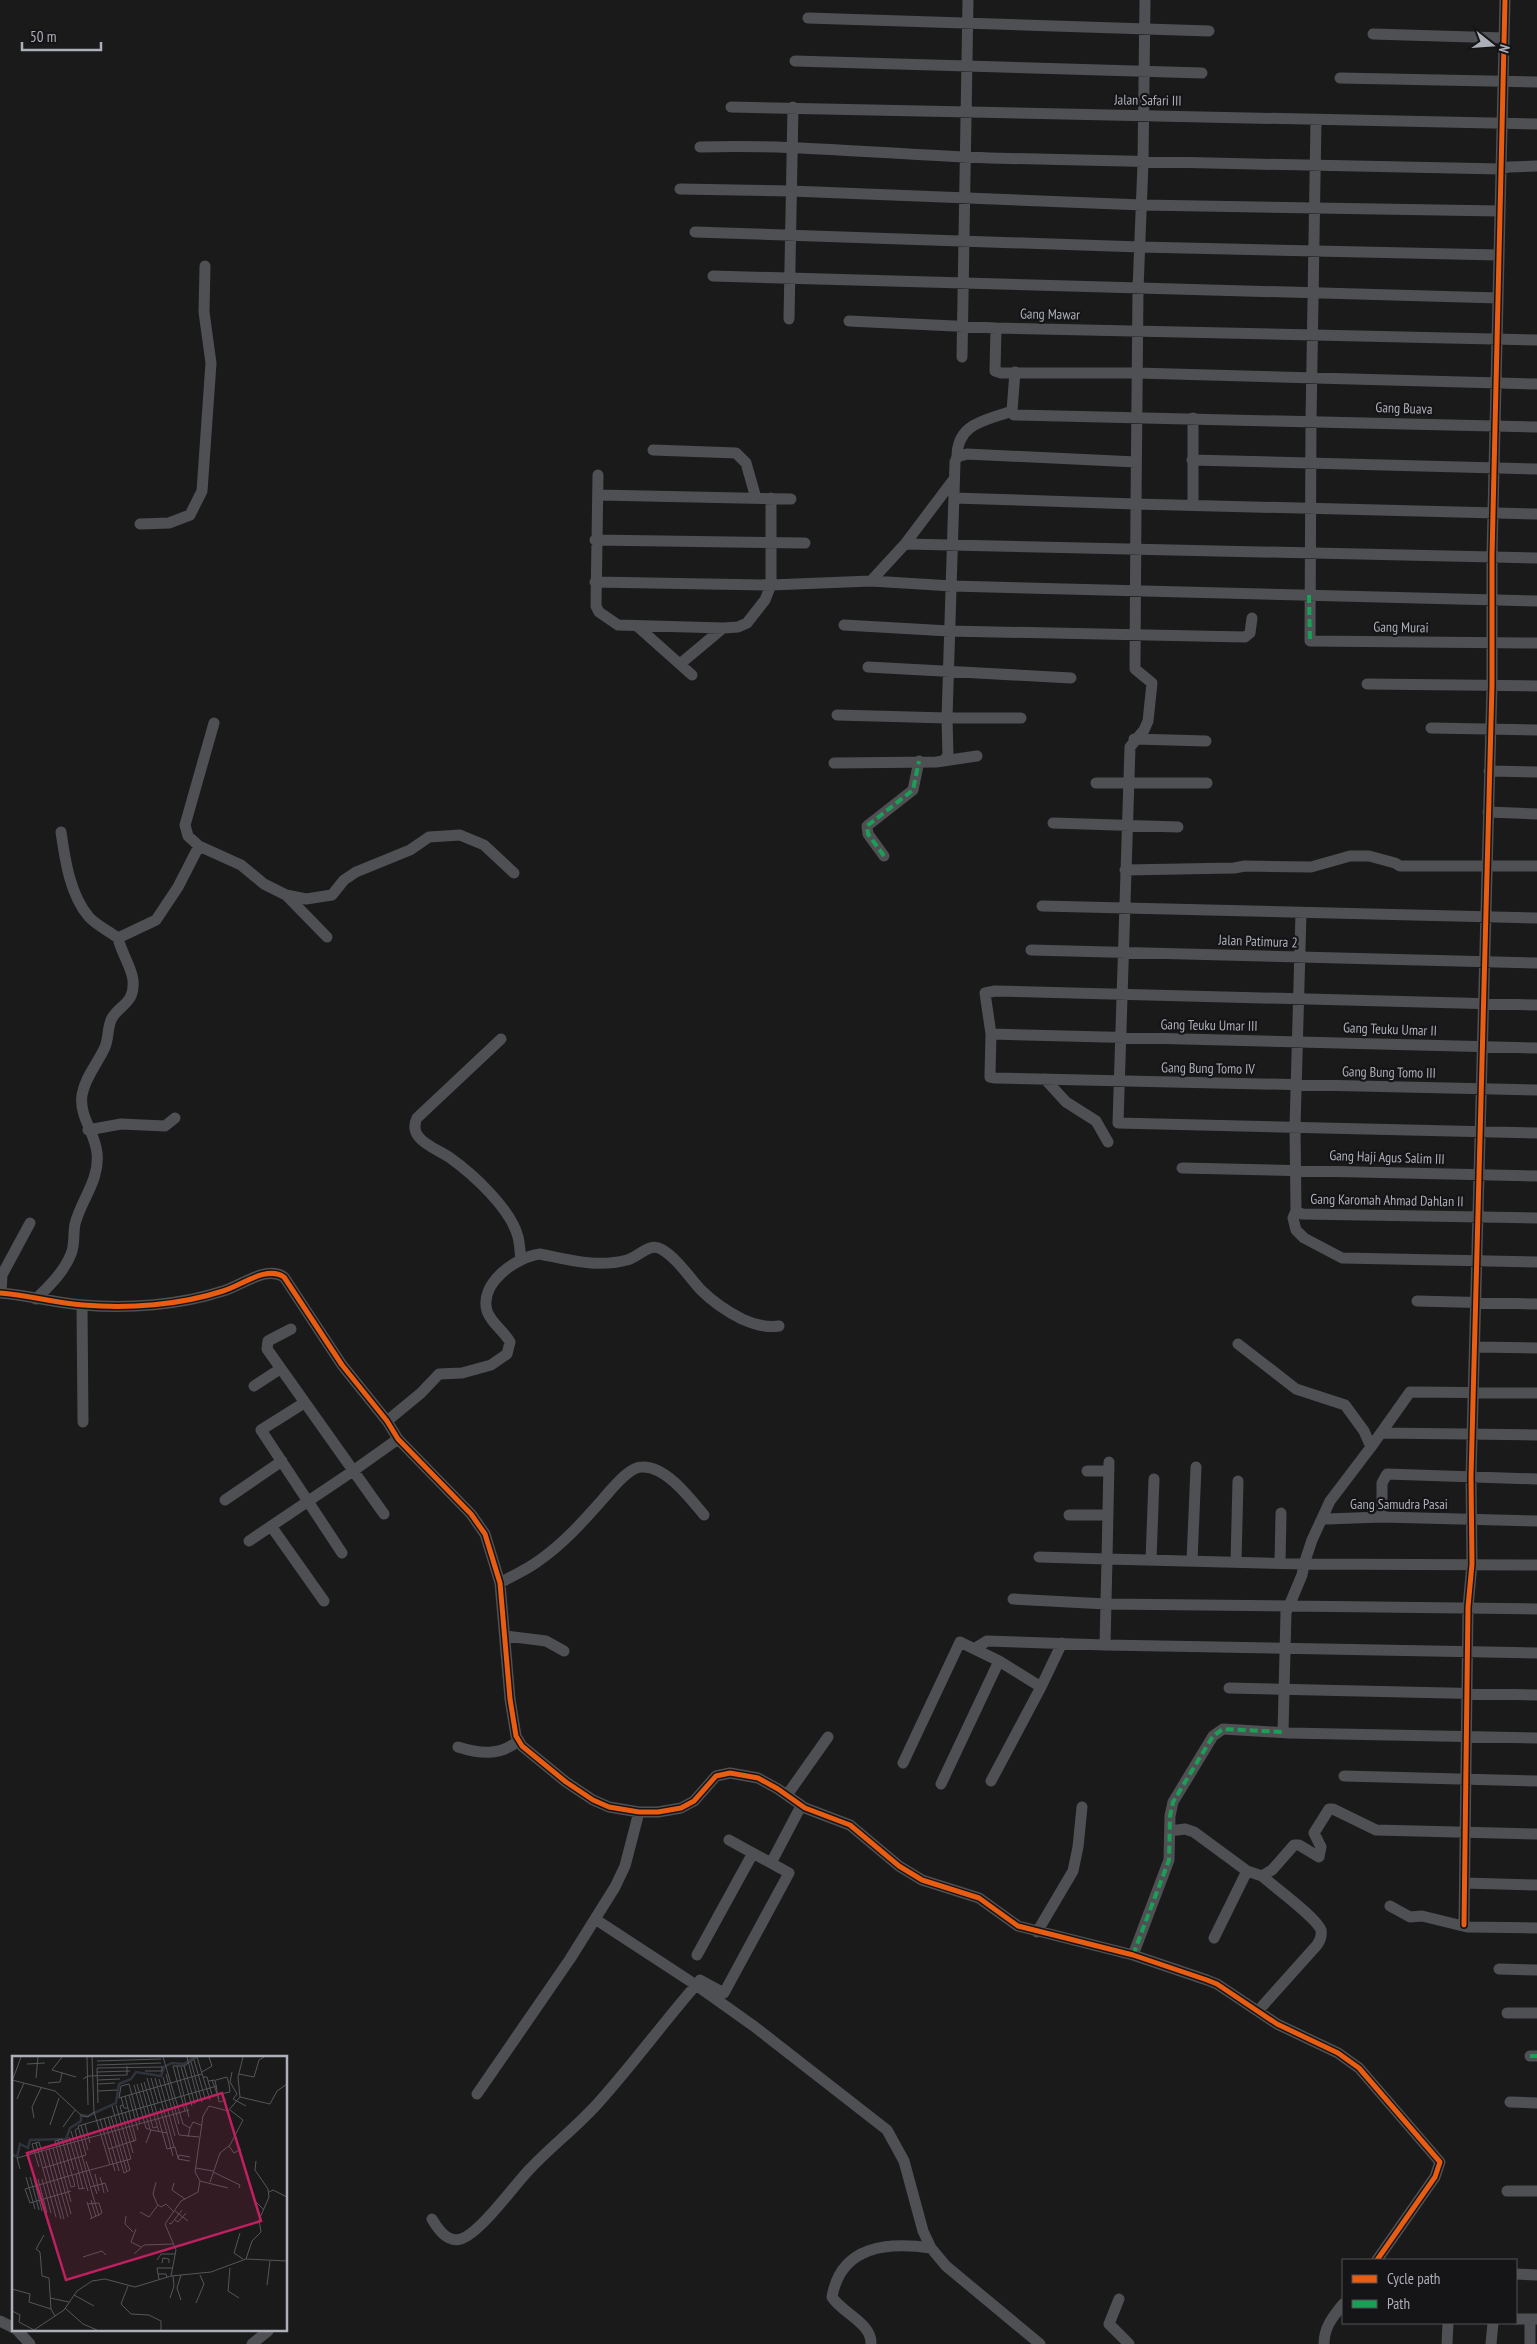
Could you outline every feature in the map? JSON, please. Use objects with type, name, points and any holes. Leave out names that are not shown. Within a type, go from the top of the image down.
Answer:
[{"type":"street","points":[[962,357],[968,0]]},
{"type":"street","points":[[1144,0],[1143,163],[1136,372],[1135,669],[1152,683],[1148,721],[1144,730],[1134,739],[1130,747],[1118,1123],[1537,1133]]},
{"type":"street","points":[[1464,1925],[1467,1651],[1468,1607],[1472,1564],[1470,1519],[1492,685],[1492,556],[1497,426],[1497,339],[1505,0]]},
{"type":"street","points":[[808,18],[1209,31]]},
{"type":"street","points":[[1373,34],[1504,38]]},
{"type":"street","points":[[795,61],[1202,73]]},
{"type":"street","points":[[1340,78],[1537,82]]},
{"type":"street","name":"Jalan Safari III","points":[[731,107],[1144,114],[1316,120],[1537,124]]},
{"type":"street","points":[[789,318],[793,108]]},
{"type":"street","points":[[1309,595],[1312,336],[1317,165],[1316,120]]},
{"type":"street","points":[[700,147],[793,148],[965,157],[1143,163],[1501,169],[1537,166]]},
{"type":"street","points":[[680,189],[791,191],[1142,205],[1500,211]]},
{"type":"street","points":[[695,232],[1140,246],[1499,254]]},
{"type":"street","points":[[140,524],[169,523],[190,515],[202,491],[211,363],[204,312],[205,266]]},
{"type":"street","points":[[712,276],[1498,298]]},
{"type":"street","name":"Gang Mawar","points":[[848,321],[996,328],[1537,340]]},
{"type":"street","points":[[996,328],[995,371],[1001,374],[1015,372],[1136,372],[1537,384]]},
{"type":"street","points":[[943,761],[948,756],[949,631],[952,586],[954,479],[957,448],[964,432],[970,427],[1012,411],[1015,372]]},
{"type":"street","name":"Gang Buava","points":[[1012,411],[1014,415],[1020,416],[1137,416],[1537,427]]},
{"type":"street","points":[[1193,418],[1193,505]]},
{"type":"street","points":[[653,450],[736,453],[746,463],[756,498]]},
{"type":"street","points":[[957,457],[966,454],[1136,462]]},
{"type":"street","points":[[1192,460],[1537,469]]},
{"type":"street","points":[[598,474],[595,540],[596,606],[599,612],[618,626],[723,628],[738,627],[747,623],[764,600],[771,584],[771,498]]},
{"type":"street","points":[[871,581],[905,544],[954,479]]},
{"type":"street","points":[[598,495],[791,498]]},
{"type":"street","points":[[954,498],[1537,514]]},
{"type":"street","points":[[595,540],[772,541],[805,543]]},
{"type":"street","points":[[905,544],[1537,558]]},
{"type":"street","points":[[595,582],[771,584],[871,581],[952,586],[1537,601]]},
{"type":"street","name":"Gang Murai","points":[[1309,595],[1310,640],[1537,643]]},
{"type":"street","points":[[844,625],[949,631],[1245,637],[1250,633],[1252,618]]},
{"type":"street","points":[[636,626],[692,675]]},
{"type":"street","points":[[680,664],[723,628]]},
{"type":"street","points":[[868,667],[1071,678]]},
{"type":"street","points":[[1367,684],[1537,686]]},
{"type":"street","points":[[837,715],[1020,718]]},
{"type":"street","points":[[214,723],[185,824],[188,836],[199,846],[241,865],[264,884],[286,896],[327,937]]},
{"type":"street","points":[[1431,728],[1537,730]]},
{"type":"street","points":[[1134,739],[1206,741]]},
{"type":"street","points":[[834,763],[943,761],[976,756]]},
{"type":"street","points":[[884,856],[868,834],[866,826],[913,790],[919,761]]},
{"type":"street","points":[[1489,771],[1537,772]]},
{"type":"street","points":[[1096,783],[1207,784]]},
{"type":"street","points":[[1488,812],[1537,814]]},
{"type":"street","points":[[1053,823],[1127,827],[1178,827]]},
{"type":"street","points":[[36,1299],[57,1277],[71,1254],[76,1222],[97,1166],[94,1140],[88,1130],[82,1107],[85,1084],[105,1048],[109,1037],[111,1020],[126,1005],[132,991],[133,979],[121,952],[118,938],[90,919],[81,906],[65,861],[60,832]]},
{"type":"street","points":[[286,896],[306,899],[332,895],[344,880],[356,872],[410,850],[429,837],[460,835],[484,845],[514,874]]},
{"type":"street","points":[[118,938],[156,920],[178,887],[199,846]]},
{"type":"street","points":[[1125,870],[1234,868],[1245,866],[1311,867],[1350,856],[1369,856],[1400,866],[1537,866]]},
{"type":"street","points":[[1042,906],[1124,910],[1537,918]]},
{"type":"street","points":[[1301,914],[1295,1127],[1296,1211],[1293,1218],[1296,1230],[1309,1242],[1342,1258],[1537,1262]]},
{"type":"street","name":"Jalan Patimura 2","points":[[1031,950],[1537,963]]},
{"type":"street","points":[[991,1034],[985,993],[995,991],[1298,1000],[1537,1004]]},
{"type":"street","name":"Gang Teuku Umar III","points":[[991,1034],[1298,1042]]},
{"type":"street","name":"Gang Bung Tomo IV","points":[[991,1034],[990,1077],[1297,1085]]},
{"type":"street","points":[[501,1039],[417,1118],[414,1123],[417,1135],[421,1139],[450,1158],[480,1183],[508,1217],[518,1237],[521,1260]]},
{"type":"street","name":"Gang Teuku Umar II","points":[[1298,1042],[1537,1048]]},
{"type":"street","points":[[1045,1079],[1066,1102],[1096,1121],[1108,1142]]},
{"type":"street","name":"Gang Bung Tomo III","points":[[1297,1085],[1537,1090]]},
{"type":"street","points":[[88,1130],[121,1124],[165,1126],[176,1118]]},
{"type":"street","name":"Gang Haji Agus Salim III","points":[[1182,1168],[1537,1176]]},
{"type":"street","name":"Gang Karomah Ahmad Dahlan II","points":[[1296,1211],[1302,1214],[1537,1218]]},
{"type":"street","points":[[30,1223],[4,1272],[0,1293],[82,1305],[115,1307],[176,1302],[223,1291],[263,1274],[279,1274],[288,1283],[350,1375],[387,1421],[398,1438],[478,1524],[485,1534],[500,1583],[510,1699],[518,1741],[533,1757],[593,1800],[609,1806],[639,1812],[666,1811],[681,1808],[700,1796],[713,1778],[730,1773],[758,1778],[787,1795],[801,1806],[850,1825],[899,1866],[922,1880],[979,1898],[994,1907],[1011,1922],[1037,1932],[1133,1955],[1194,1974],[1218,1984],[1277,2024],[1349,2060],[1359,2068],[1440,2162],[1435,2176],[1378,2259]]},
{"type":"street","points":[[387,1421],[421,1393],[439,1374],[462,1373],[492,1366],[507,1354],[510,1342],[487,1312],[486,1296],[494,1282],[521,1260],[540,1254],[564,1260],[614,1263],[637,1256],[650,1247],[655,1247],[664,1250],[716,1304],[760,1326],[779,1326]]},
{"type":"street","points":[[1417,1301],[1537,1304]]},
{"type":"street","points":[[82,1305],[83,1422]]},
{"type":"street","points":[[291,1329],[266,1344],[267,1349],[384,1514]]},
{"type":"street","points":[[1238,1344],[1296,1389],[1345,1405],[1364,1431],[1371,1447]]},
{"type":"street","points":[[1475,1347],[1537,1348]]},
{"type":"street","points":[[254,1386],[280,1369]]},
{"type":"street","points":[[1283,1732],[1286,1612],[1330,1501],[1382,1433],[1410,1392],[1537,1393]]},
{"type":"street","points":[[304,1403],[262,1428],[342,1554]]},
{"type":"street","points":[[1382,1433],[1537,1435]]},
{"type":"street","points":[[249,1541],[353,1471],[398,1438]]},
{"type":"street","points":[[225,1500],[282,1461]]},
{"type":"street","points":[[1087,1471],[1109,1466],[1105,1644]]},
{"type":"street","points":[[500,1583],[536,1563],[557,1546],[635,1468],[642,1467],[654,1470],[673,1481],[704,1515]]},
{"type":"street","points":[[1192,1561],[1196,1467]]},
{"type":"street","points":[[1382,1518],[1382,1483],[1387,1474],[1537,1479]]},
{"type":"street","points":[[1151,1560],[1154,1479]]},
{"type":"street","points":[[1236,1562],[1238,1481]]},
{"type":"street","points":[[1280,1563],[1281,1514]]},
{"type":"street","points":[[1069,1515],[1108,1515]]},
{"type":"street","name":"Gang Samudra Pasai","points":[[1327,1519],[1382,1518],[1537,1521]]},
{"type":"street","points":[[271,1526],[324,1600]]},
{"type":"street","points":[[1039,1557],[1304,1564],[1537,1565]]},
{"type":"street","points":[[1013,1599],[1106,1604],[1537,1609]]},
{"type":"street","points":[[506,1636],[546,1642],[564,1652]]},
{"type":"street","points":[[974,1649],[986,1641],[1537,1653]]},
{"type":"street","points":[[902,1763],[960,1642],[999,1661],[1041,1686]]},
{"type":"street","points":[[991,1782],[1062,1643]]},
{"type":"street","points":[[941,1784],[999,1661]]},
{"type":"street","points":[[1229,1688],[1537,1695]]},
{"type":"street","points":[[1133,1955],[1169,1860],[1170,1816],[1173,1802],[1213,1736],[1224,1729],[1537,1738]]},
{"type":"street","points":[[787,1795],[828,1737]]},
{"type":"street","points":[[458,1747],[480,1752],[496,1752],[509,1748],[518,1741]]},
{"type":"street","points":[[1344,1776],[1537,1781]]},
{"type":"street","points":[[771,1863],[801,1806]]},
{"type":"street","points":[[1037,1932],[1074,1868],[1082,1807]]},
{"type":"street","points":[[1262,1876],[1277,1865],[1294,1845],[1299,1845],[1319,1857],[1321,1847],[1314,1833],[1329,1809],[1333,1809],[1376,1830],[1537,1834]]},
{"type":"street","points":[[476,2094],[595,1920],[625,1866],[639,1812]]},
{"type":"street","points":[[1170,1830],[1185,1829],[1194,1832],[1247,1871],[1262,1876],[1320,1928],[1321,1934],[1317,1945],[1258,2011]]},
{"type":"street","points":[[698,1982],[724,1993],[789,1873],[729,1840]]},
{"type":"street","points":[[697,1955],[752,1853]]},
{"type":"street","points":[[1214,1938],[1247,1871]]},
{"type":"street","points":[[1465,1883],[1537,1885]]},
{"type":"street","points":[[1390,1906],[1410,1917],[1422,1916],[1473,1927],[1537,1928]]},
{"type":"street","points":[[595,1920],[698,1982],[887,2130],[904,2161],[923,2231],[931,2248],[946,2266],[1040,2344]]},
{"type":"street","points":[[1499,1969],[1537,1970]]},
{"type":"street","points":[[432,2219],[441,2233],[451,2238],[459,2239],[469,2235],[495,2210],[528,2171],[597,2104],[698,1982]]},
{"type":"street","points":[[1506,2013],[1537,2014]]},
{"type":"street","points":[[1510,2102],[1537,2103]]},
{"type":"street","points":[[1507,2191],[1537,2191]]},
{"type":"street","points":[[871,2344],[871,2336],[866,2328],[837,2305],[832,2297],[839,2274],[845,2265],[858,2256],[882,2247],[903,2244],[931,2248]]},
{"type":"street","points":[[1517,2274],[1537,2274]]},
{"type":"street","points":[[1119,2299],[1109,2324],[1129,2344]]},
{"type":"street","points":[[1324,2344],[1329,2323],[1342,2305]]},
{"type":"street","points":[[1517,2319],[1534,2319],[1530,2344]]},
{"type":"street","points":[[0,2321],[12,2327]]},
{"type":"street","points":[[1447,2344],[1448,2324]]},
{"type":"street","points":[[1491,2344],[1492,2324]]},
{"type":"street","points":[[18,2332],[30,2344]]},
{"type":"street","points":[[252,2344],[267,2332]]},
{"type":"marked path","points":[[1309,595],[1310,641]]},
{"type":"marked path","points":[[884,856],[868,834],[867,826],[913,790],[919,761]]},
{"type":"marked path","points":[[1133,1955],[1169,1860],[1170,1816],[1173,1802],[1213,1736],[1223,1729],[1283,1732]]},
{"type":"marked path","points":[[1530,2056],[1537,2056]]},
{"type":"cycle path","points":[[1464,1925],[1468,1607],[1472,1564],[1471,1477],[1492,685],[1492,556],[1505,0]]},
{"type":"cycle path","points":[[0,1293],[83,1305],[154,1305],[207,1296],[269,1273],[284,1277],[342,1365],[387,1421],[398,1439],[471,1514],[485,1534],[500,1583],[510,1699],[516,1736],[522,1746],[566,1782],[593,1800],[609,1807],[639,1812],[658,1812],[681,1808],[694,1801],[716,1776],[730,1773],[758,1778],[805,1808],[850,1825],[899,1866],[922,1880],[979,1898],[1018,1926],[1133,1955],[1207,1980],[1217,1984],[1277,2024],[1338,2053],[1359,2068],[1440,2162],[1435,2177],[1378,2259]]}]
